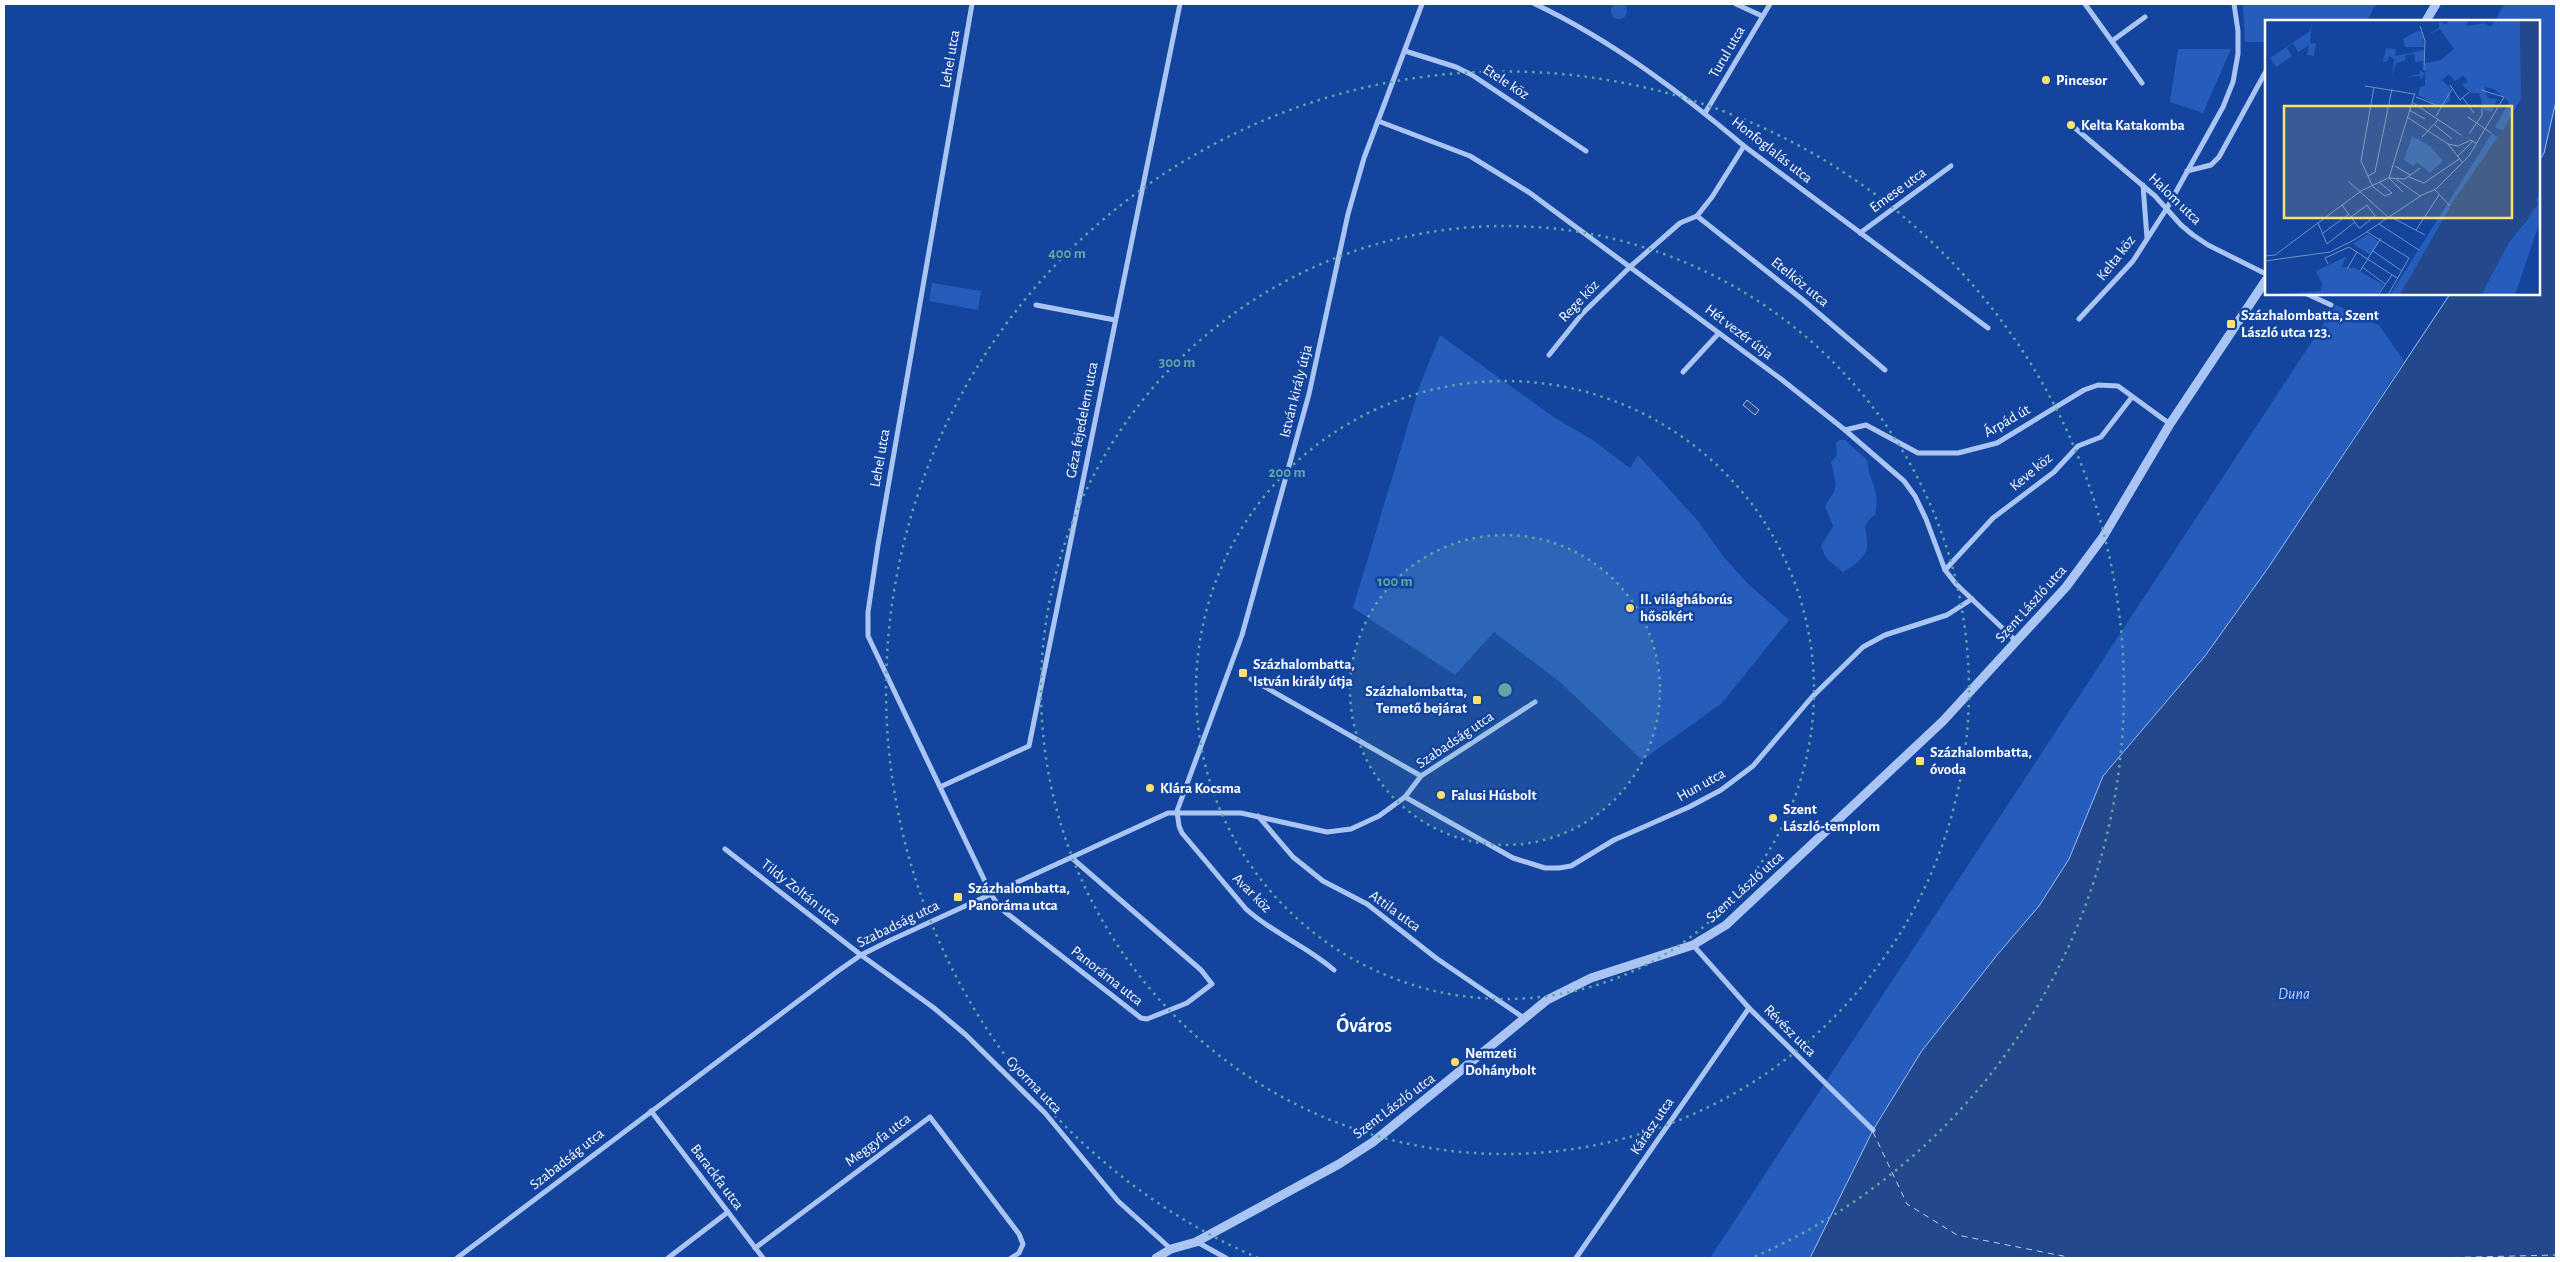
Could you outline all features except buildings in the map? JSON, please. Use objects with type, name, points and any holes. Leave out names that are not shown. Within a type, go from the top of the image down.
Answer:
[{"type":"street","name":"Lehel utca","points":[[972,4],[878,545],[867,624],[868,636],[873,650],[992,894]]},
{"type":"street","name":"Géza fejedelem utca","points":[[940,787],[1029,746],[1180,4]]},
{"type":"street","name":"István király útja","points":[[1177,811],[1242,635],[1312,385],[1348,214],[1364,158],[1422,4]]},
{"type":"street","name":"Honfoglalás utca","points":[[1535,4],[1621,53],[1705,113],[1744,146],[1988,328]]},
{"type":"street","points":[[1736,4],[1762,16]]},
{"type":"street","name":"Turul utca","points":[[1705,113],[1770,4]]},
{"type":"street","points":[[2085,4],[2142,82]]},
{"type":"street","name":"Kelta köz","points":[[2079,318],[2133,261],[2167,208],[2223,107],[2233,82],[2238,46],[2234,4]]},
{"type":"street","points":[[2427,20],[2436,4]]},
{"type":"street","points":[[2112,41],[2146,17]]},
{"type":"street","name":"Etele köz","points":[[1404,51],[1456,67],[1472,75],[1586,151]]},
{"type":"street","points":[[2188,172],[2211,165],[2219,157],[2265,73]]},
{"type":"street","name":"Hét vezér útja","points":[[1378,120],[1443,144],[1478,161],[1530,193],[1630,266],[1845,430],[1904,481],[1915,496],[1926,519],[1945,570],[1972,600],[2016,641]]},
{"type":"street","name":"Halom utca","points":[[2075,128],[2143,185],[2167,208],[2181,225],[2208,245],[2265,274]]},
{"type":"street","points":[[1697,216],[1712,197],[1744,146]]},
{"type":"street","name":"Emese utca","points":[[1860,233],[1951,166]]},
{"type":"street","points":[[2143,185],[2147,239]]},
{"type":"street","name":"Rege köz","points":[[1549,354],[1582,314],[1630,266],[1680,223],[1697,216]]},
{"type":"street","name":"Etelköz utca","points":[[1697,216],[1803,300],[1885,370]]},
{"type":"street","name":"Szent László utca","points":[[1156,1258],[1172,1249],[1196,1242],[1339,1164],[1373,1142],[1548,1000],[1569,988],[1693,945],[1726,925],[1943,722],[2086,563],[2170,424],[2265,282]]},
{"type":"street","points":[[2309,295],[2331,305]]},
{"type":"street","points":[[1036,305],[1116,320]]},
{"type":"street","points":[[1683,372],[1719,333]]},
{"type":"street","name":"Árpád út","points":[[1845,430],[1866,424],[1918,453],[1958,453],[1997,443],[2062,403],[2098,385],[2118,386],[2170,424]]},
{"type":"street","name":"Keve köz","points":[[1945,570],[1993,518],[2054,472],[2078,446],[2101,437],[2132,397]]},
{"type":"street","name":"Hun utca","points":[[1405,797],[1513,858],[1545,868],[1571,866],[1614,840],[1689,807],[1738,779],[1753,766],[1831,677],[1863,647],[1885,635],[1947,615],[1972,600]]},
{"type":"street","points":[[1252,679],[1421,776]]},
{"type":"street","name":"Szabadság utca","points":[[458,1258],[651,1111],[861,955],[1072,858],[1155,817],[1177,811],[1241,813],[1312,830],[1340,832],[1364,825],[1405,797],[1421,776],[1535,702]]},
{"type":"street","name":"Avar köz","points":[[1177,811],[1182,833],[1246,909],[1257,919],[1316,954],[1334,970]]},
{"type":"street","name":"Attila utca","points":[[1258,816],[1293,857],[1323,881],[1367,904],[1436,958],[1524,1018]]},
{"type":"street","name":"Tildy Zoltán utca","points":[[725,849],[861,955]]},
{"type":"street","name":"Panoráma utca","points":[[992,894],[1000,908],[1141,1018],[1147,1019],[1187,1003],[1212,984],[1201,970],[1072,858]]},
{"type":"street","name":"Révész utca","points":[[1693,945],[1749,1008],[1873,1130]]},
{"type":"street","name":"Gyorma utca","points":[[861,955],[934,1008],[1004,1071],[1045,1113],[1118,1201],[1172,1249]]},
{"type":"street","name":"Kárász utca","points":[[1576,1258],[1749,1008]]},
{"type":"street","name":"Barackfa utca","points":[[651,1111],[763,1258]]},
{"type":"street","name":"Meggyfa utca","points":[[755,1248],[930,1117],[1019,1234],[1023,1244],[1019,1253],[1012,1258]]},
{"type":"street","points":[[668,1258],[728,1212]]},
{"type":"street","points":[[1196,1242],[1226,1258]]},
{"type":"shaded area","points":[[1616,3],[1622,3],[1627,8],[1625,17],[1616,19],[1611,14],[1611,8]]},
{"type":"shaded area","points":[[2243,4],[2376,4],[2368,20],[2265,20],[2265,42],[2245,42]]},
{"type":"shaded area","points":[[2504,4],[2556,4],[2556,101],[2544,153],[2540,159],[2540,20],[2496,20]]},
{"type":"shaded area","points":[[2178,49],[2231,49],[2203,113],[2170,102]]},
{"type":"shaded area","points":[[932,283],[981,291],[978,310],[929,301]]},
{"type":"shaded area","points":[[2336,305],[2379,325],[2404,361],[2268,568],[2205,656],[2103,776],[2069,859],[2039,906],[1997,955],[1921,1052],[1873,1130],[1810,1258],[1710,1258]]},
{"type":"shaded area","points":[[1440,335],[1552,416],[1594,441],[1630,468],[1638,455],[1698,521],[1723,556],[1746,582],[1789,620],[1721,704],[1642,760],[1560,682],[1494,632],[1455,675],[1353,608],[1420,385]]},
{"type":"shaded area","points":[[1839,440],[1845,440],[1867,460],[1877,500],[1875,515],[1867,523],[1865,530],[1866,551],[1858,562],[1843,572],[1826,558],[1821,546],[1833,526],[1825,506],[1834,492],[1836,484],[1831,462],[1837,455],[1836,443]]},
{"type":"water","name":"Duna","points":[[2556,101],[2556,1258],[1810,1258],[1873,1130],[1921,1052],[1997,955],[2039,906],[2069,859],[2103,776],[2205,656],[2268,568],[2449,295],[2540,295],[2540,159],[2544,153]]},
{"type":"water","points":[[1747,400],[1759,410],[1755,415],[1743,405]]},
{"type":"ferry route","points":[[1873,1132],[1907,1204],[1957,1235],[2073,1258]]},
{"type":"ferry route","points":[[2432,1258],[2556,1255]]},
{"type":"place","name":"Pincesor","points":[[2046,80]]},
{"type":"place","name":"Kelta Katakomba","points":[[2071,125]]},
{"type":"place","name":"Százhalombatta, Szent László utca 123.","points":[[2231,324]]},
{"type":"place","name":"II. világháborús hősökért","points":[[1630,608]]},
{"type":"place","name":"Százhalombatta, István király útja","points":[[1243,673]]},
{"type":"place","name":"Százhalombatta, Temető bejárat","points":[[1477,700]]},
{"type":"place","name":"Százhalombatta, óvoda","points":[[1920,761]]},
{"type":"place","name":"Klára Kocsma","points":[[1150,788]]},
{"type":"place","name":"Falusi Húsbolt","points":[[1441,795]]},
{"type":"place","name":"Szent László-templom","points":[[1773,818]]},
{"type":"place","name":"Százhalombatta, Panoráma utca","points":[[958,897]]},
{"type":"place","name":"Nemzeti Dohánybolt","points":[[1455,1062]]},
{"type":"district","name":"Óváros","points":[[1364,1026]]}]
